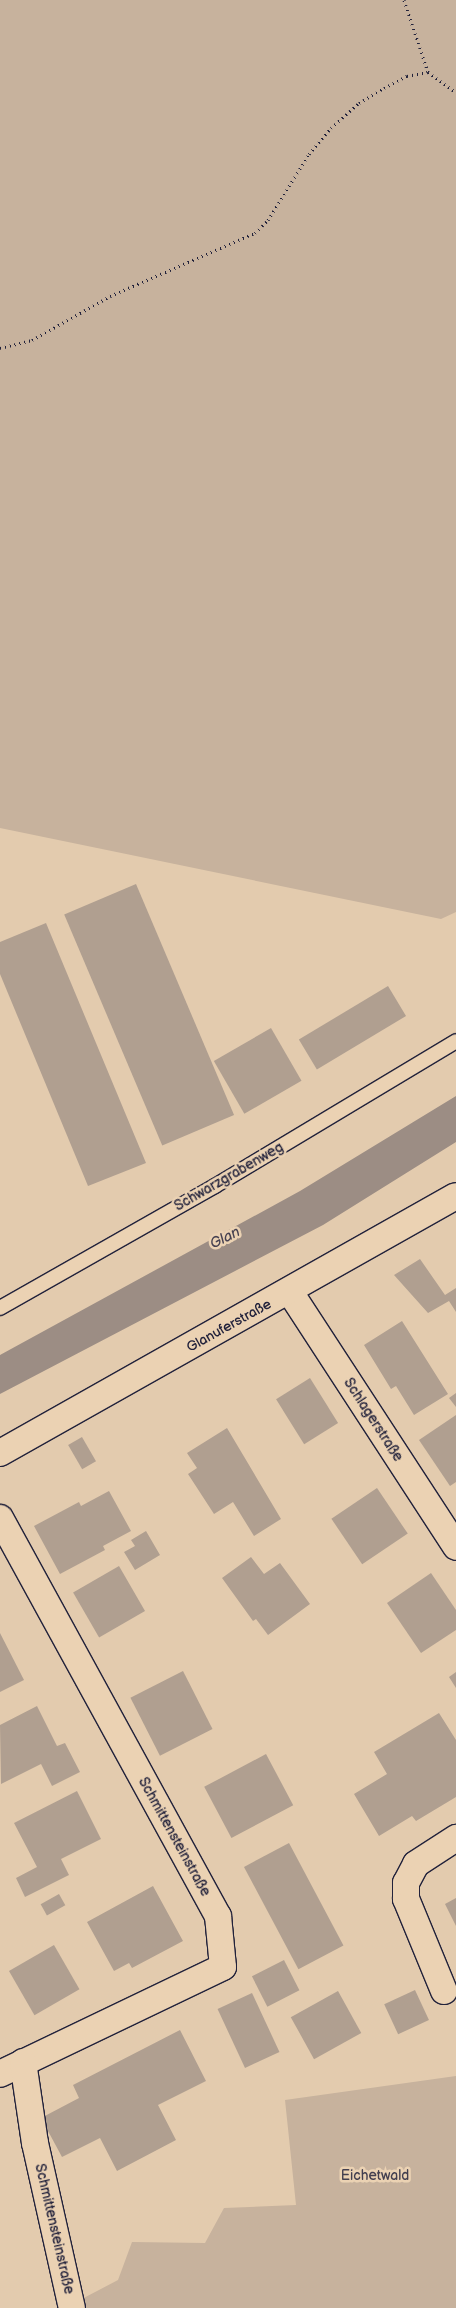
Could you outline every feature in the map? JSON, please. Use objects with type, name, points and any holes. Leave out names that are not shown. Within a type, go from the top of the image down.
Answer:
[{"type":"street","name":"Glanuferstraße","points":[[0,1453],[290,1292],[456,1196]]},
{"type":"street","name":"Schlagerstraße","points":[[290,1292],[456,1548]]},
{"type":"street","name":"Schmittensteinstraße","points":[[0,1518],[218,1916],[224,1967],[0,2074]]},
{"type":"street","points":[[444,1991],[406,1899],[406,1883],[416,1864],[456,1838]]},
{"type":"street","name":"Schmittensteinstraße","points":[[23,2062],[35,2143],[72,2308]]},
{"type":"lane","name":"Schwarzgrabenweg","points":[[0,1308],[215,1186],[456,1041]]},
{"type":"path","points":[[404,0],[428,72],[456,92]]},
{"type":"path","points":[[0,348],[32,340],[110,296],[255,233],[268,220],[309,154],[331,128],[359,103],[384,88],[407,76],[428,72]]},
{"type":"green space","points":[[0,0],[456,0],[456,912],[441,919],[0,828]]},
{"type":"green space","name":"Eichetwald","points":[[456,2076],[456,2308],[78,2308],[78,2301],[118,2280],[132,2242],[205,2243],[224,2208],[296,2205],[285,2100]]},
{"type":"water","name":"Glan","points":[[456,1096],[456,1142],[323,1225],[0,1394],[0,1355],[300,1191]]},
{"type":"building","points":[[136,884],[234,1115],[162,1146],[64,914]]},
{"type":"building","points":[[46,923],[146,1163],[88,1186],[0,974],[0,942]]},
{"type":"building","points":[[388,986],[406,1016],[317,1070],[299,1040]]},
{"type":"building","points":[[271,1028],[301,1081],[244,1114],[214,1061]]},
{"type":"building","points":[[420,1259],[445,1295],[456,1288],[456,1312],[449,1301],[428,1313],[394,1275]]},
{"type":"building","points":[[402,1321],[448,1394],[414,1415],[396,1386],[391,1389],[364,1345]]},
{"type":"building","points":[[310,1378],[338,1423],[304,1444],[276,1399]]},
{"type":"building","points":[[456,1393],[456,1407],[449,1398]]},
{"type":"building","points":[[456,1415],[456,1482],[450,1486],[419,1440]]},
{"type":"building","points":[[227,1428],[281,1519],[254,1536],[233,1502],[214,1514],[188,1474],[197,1468],[187,1453]]},
{"type":"building","points":[[82,1437],[96,1461],[82,1469],[68,1445]]},
{"type":"building","points":[[377,1488],[408,1534],[362,1564],[331,1519]]},
{"type":"building","points":[[109,1491],[131,1531],[103,1546],[105,1550],[60,1574],[34,1526],[79,1502],[81,1506]]},
{"type":"building","points":[[146,1531],[160,1555],[135,1570],[124,1552],[135,1546],[131,1540]]},
{"type":"building","points":[[251,1557],[264,1574],[280,1563],[310,1604],[268,1635],[256,1619],[253,1621],[222,1578]]},
{"type":"building","points":[[119,1566],[145,1611],[99,1638],[73,1592]]},
{"type":"building","points":[[431,1573],[456,1610],[456,1630],[421,1653],[387,1603]]},
{"type":"building","points":[[0,1633],[24,1680],[0,1692]]},
{"type":"building","points":[[183,1671],[213,1729],[160,1756],[130,1698]]},
{"type":"building","points":[[456,1672],[456,1688],[449,1677]]},
{"type":"building","points":[[37,1706],[57,1746],[65,1743],[80,1772],[52,1786],[41,1764],[1,1784],[0,1725]]},
{"type":"building","points":[[439,1713],[456,1740],[456,1797],[416,1821],[412,1816],[379,1836],[354,1794],[387,1774],[374,1752]]},
{"type":"building","points":[[266,1754],[293,1805],[231,1838],[204,1787]]},
{"type":"building","points":[[77,1791],[101,1839],[61,1859],[69,1875],[25,1897],[16,1878],[37,1867],[14,1823]]},
{"type":"building","points":[[289,1843],[343,1945],[298,1969],[244,1867]]},
{"type":"building","points":[[153,1886],[183,1941],[132,1968],[129,1963],[114,1971],[87,1922]]},
{"type":"building","points":[[59,1894],[65,1905],[47,1916],[41,1904]]},
{"type":"building","points":[[456,1898],[456,1926],[445,1904]]},
{"type":"building","points":[[54,1945],[80,1989],[34,2015],[9,1971]]},
{"type":"building","points":[[284,1960],[299,1990],[267,2007],[252,1976]]},
{"type":"building","points":[[415,1990],[429,2020],[398,2034],[384,2004]]},
{"type":"building","points":[[338,1991],[361,2033],[314,2059],[291,2017]]},
{"type":"building","points":[[252,1993],[279,2052],[245,2068],[218,2009]]},
{"type":"building","points":[[180,2030],[206,2081],[158,2105],[176,2140],[117,2171],[100,2138],[62,2157],[41,2118],[79,2098],[73,2085]]}]
